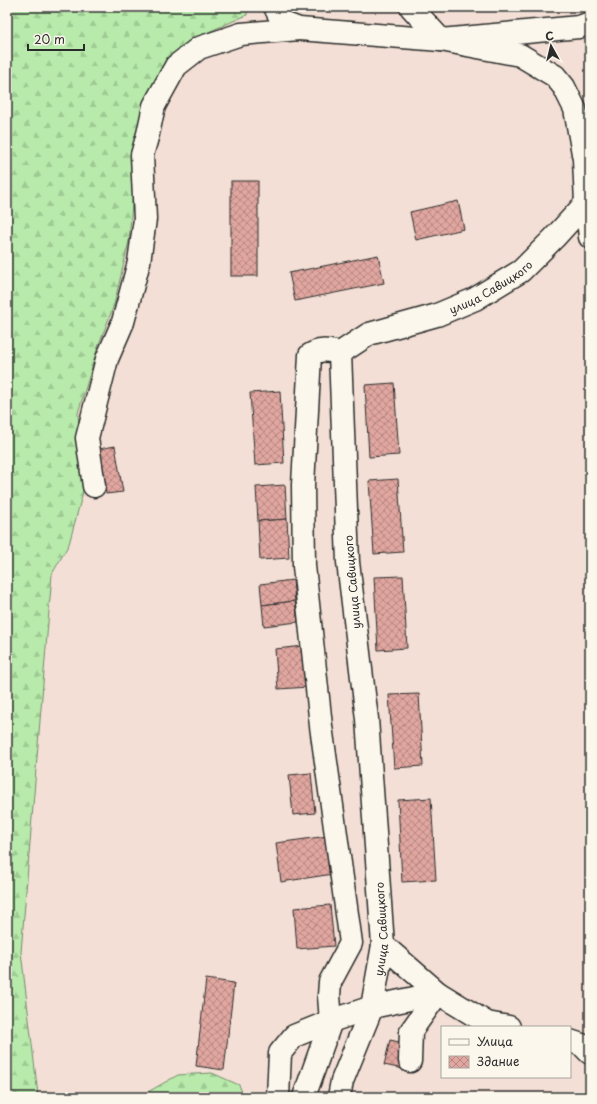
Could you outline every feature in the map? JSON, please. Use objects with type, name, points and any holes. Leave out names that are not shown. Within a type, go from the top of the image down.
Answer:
[{"type":"street","points":[[275,7],[283,22],[299,29]]},
{"type":"street","points":[[411,7],[442,40]]},
{"type":"street","points":[[442,40],[578,27],[590,22]]},
{"type":"street","points":[[94,486],[87,438],[107,359],[123,322],[139,262],[145,219],[142,155],[154,106],[176,66],[199,48],[241,34],[299,29],[442,40],[520,55],[555,76],[564,87],[575,109],[587,160],[590,237]]},
{"type":"street","name":"улица Савицкого","points":[[339,1097],[342,1081],[372,1007],[383,945],[367,719],[348,562],[340,353],[369,334],[437,315],[475,299],[520,271],[588,203]]},
{"type":"street","points":[[304,1097],[331,1021],[329,996],[330,982],[351,943],[322,726],[304,566],[303,486],[310,355],[315,351],[325,350],[340,353]]},
{"type":"street","points":[[383,945],[438,993],[487,1023],[504,1026]]},
{"type":"street","points":[[278,1097],[280,1053],[294,1036],[372,1007],[438,993]]},
{"type":"street","points":[[410,1061],[411,1031],[438,993]]},
{"type":"street","points":[[571,1041],[582,1045],[590,1053]]},
{"type":"green space","points":[[7,7],[247,7],[247,15],[197,37],[136,151],[129,241],[114,305],[99,344],[78,413],[83,492],[69,544],[52,574],[21,952],[38,1095],[41,1097],[7,1097]]},
{"type":"green space","points":[[212,1073],[239,1085],[244,1097],[139,1097],[178,1075]]},
{"type":"building","points":[[231,181],[258,181],[258,276],[231,276]]},
{"type":"building","points":[[458,201],[464,229],[416,240],[410,212]]},
{"type":"building","points":[[378,255],[384,283],[295,301],[289,273]]},
{"type":"building","points":[[394,383],[399,455],[369,457],[365,385]]},
{"type":"building","points":[[280,391],[284,463],[255,465],[250,393]]},
{"type":"building","points":[[115,446],[123,492],[106,494],[99,449]]},
{"type":"building","points":[[398,479],[403,552],[374,554],[369,481]]},
{"type":"building","points":[[285,485],[287,519],[258,521],[256,487]]},
{"type":"building","points":[[287,519],[289,558],[260,560],[258,521]]},
{"type":"building","points":[[403,576],[407,648],[378,650],[374,577]]},
{"type":"building","points":[[293,580],[295,601],[262,605],[260,584]]},
{"type":"building","points":[[295,601],[298,622],[264,626],[262,605]]},
{"type":"building","points":[[305,646],[309,687],[278,689],[275,649]]},
{"type":"building","points":[[419,694],[423,766],[394,768],[389,695]]},
{"type":"building","points":[[311,773],[315,813],[293,815],[289,775]]},
{"type":"building","points":[[431,798],[436,880],[402,882],[398,800]]},
{"type":"building","points":[[328,836],[333,874],[281,882],[276,843]]},
{"type":"building","points":[[330,905],[334,946],[297,949],[294,908]]},
{"type":"building","points":[[206,979],[234,983],[224,1070],[196,1066]]},
{"type":"building","points":[[390,1040],[408,1044],[403,1069],[384,1065]]}]
